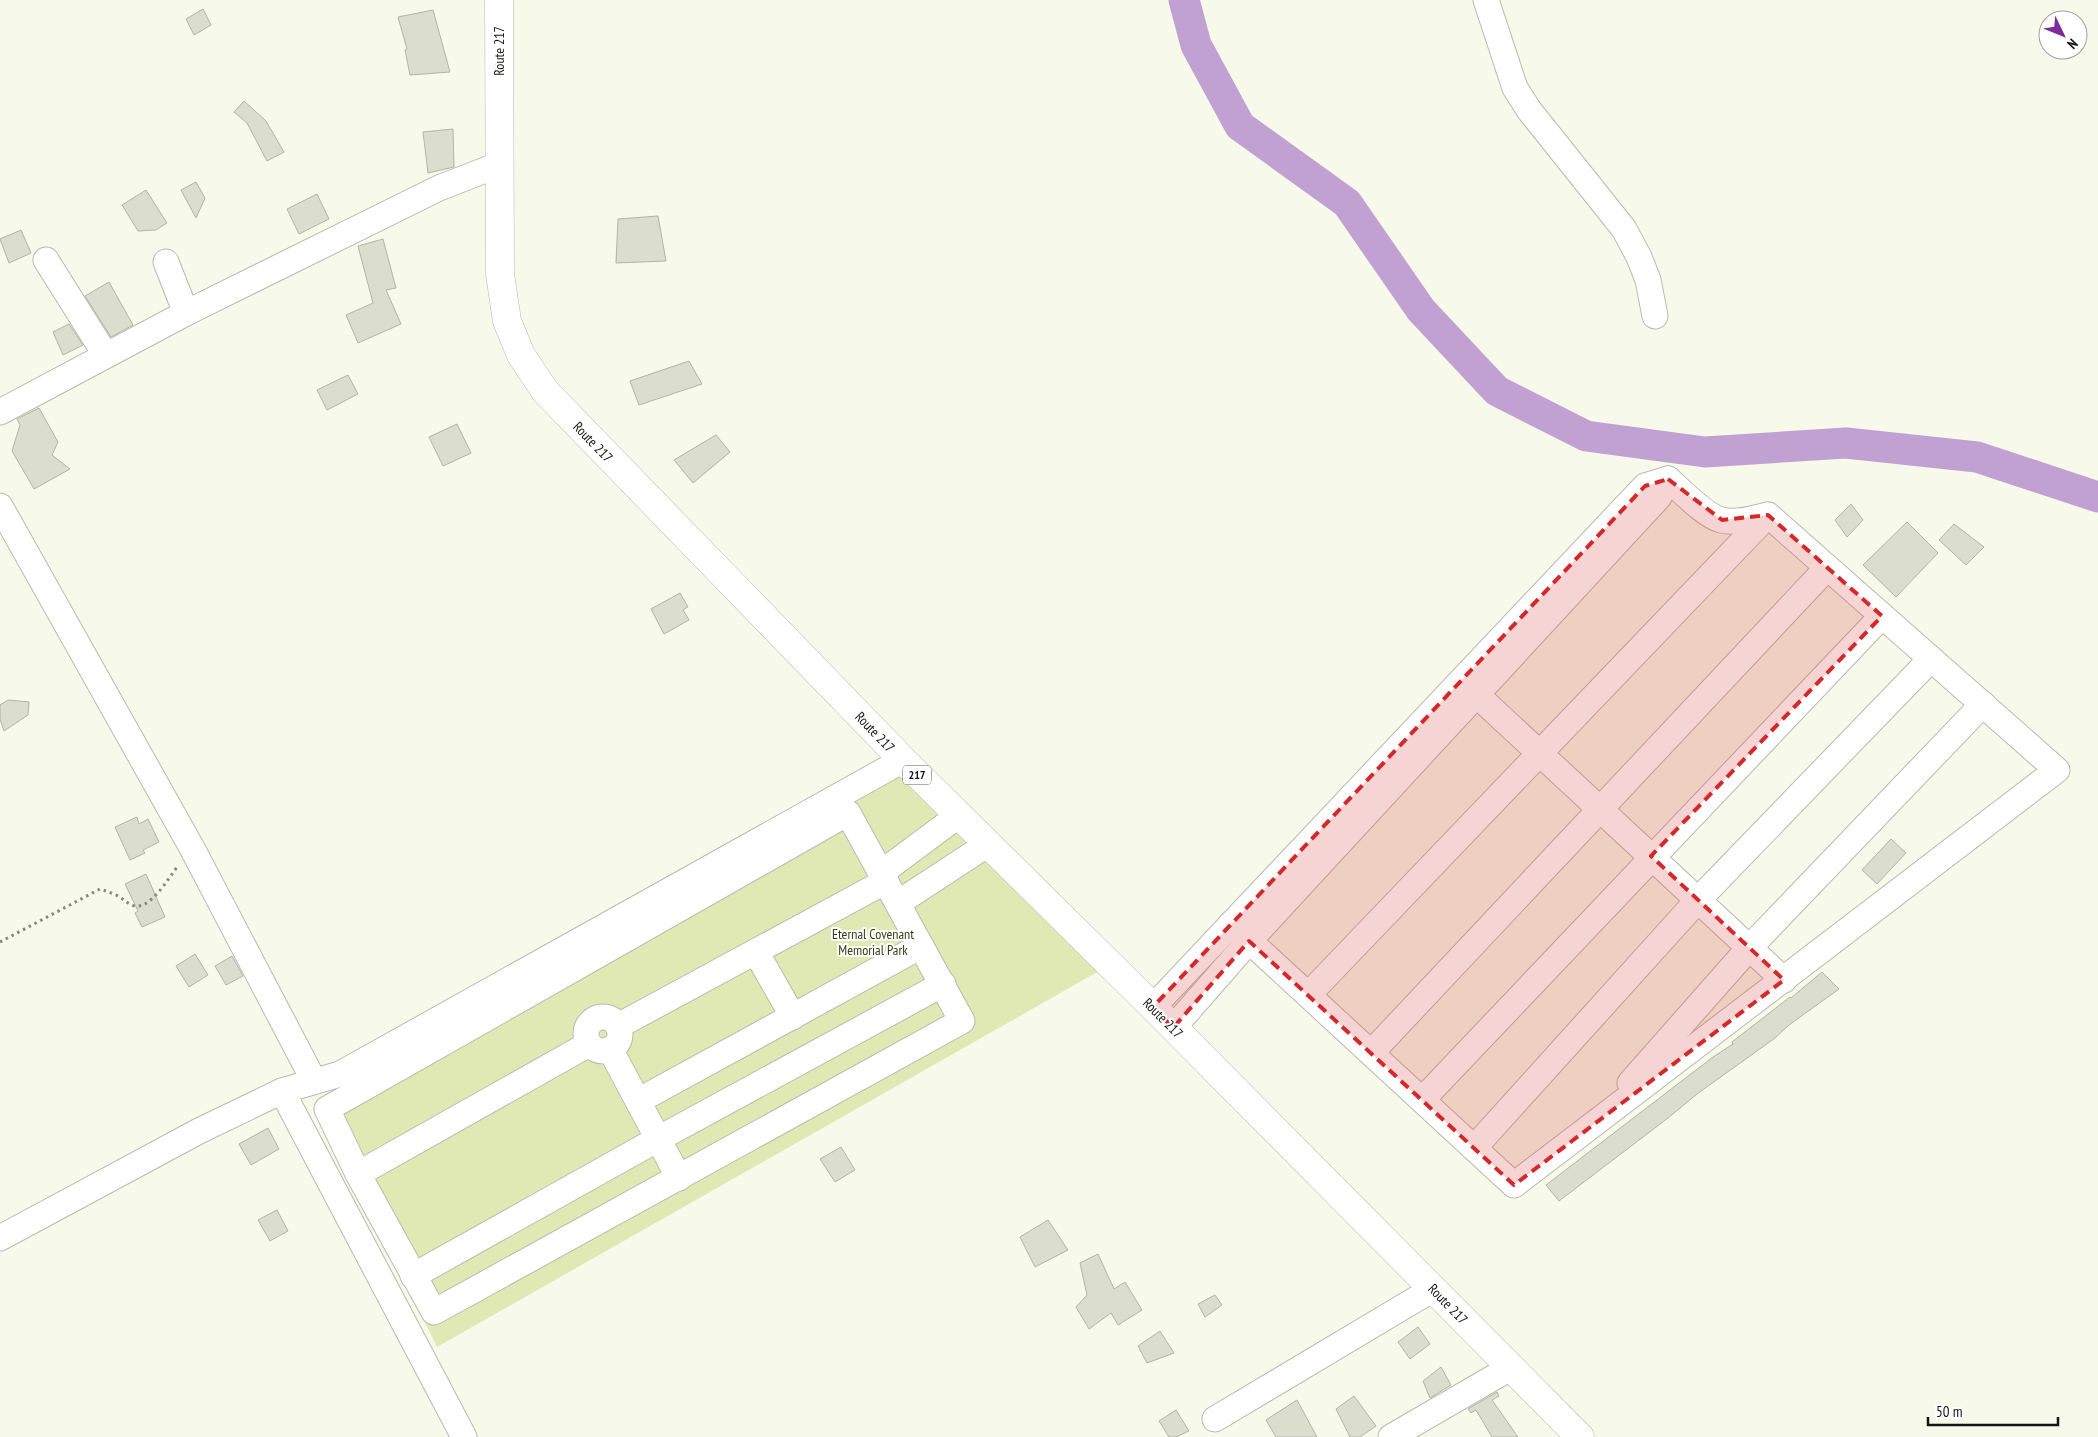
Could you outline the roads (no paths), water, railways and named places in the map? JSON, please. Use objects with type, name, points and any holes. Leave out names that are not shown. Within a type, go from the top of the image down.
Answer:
[{"type":"main road","name":"Route 217","points":[[499,0],[498,165],[500,274],[507,321],[521,355],[545,391],[903,760],[1153,1007],[1580,1437]]},
{"type":"street","points":[[1486,0],[1515,88],[1529,110],[1624,229],[1639,257],[1648,280],[1655,316]]},
{"type":"street","points":[[0,412],[105,354],[186,313],[439,188],[498,165]]},
{"type":"street","points":[[46,260],[105,354]]},
{"type":"street","points":[[166,262],[186,313]]},
{"type":"street","points":[[1172,1028],[1645,486],[1668,479],[1712,516],[1722,520],[1742,520],[1768,516]]},
{"type":"street","points":[[0,506],[192,848],[314,1081]]},
{"type":"street","points":[[1231,924],[1514,1185],[2058,770],[1768,516]]},
{"type":"street","points":[[1308,995],[1768,516]]},
{"type":"street","points":[[1371,1053],[1599,808],[1827,568]]},
{"type":"street","points":[[1422,1100],[1651,856],[1882,616]]},
{"type":"street","points":[[1474,1148],[1698,900],[1931,659]]},
{"type":"street","points":[[1469,687],[1784,980]]},
{"type":"street","points":[[1153,1007],[1231,924],[1469,687]]},
{"type":"street","points":[[1594,1124],[1750,947],[1982,704]]},
{"type":"street","points":[[0,1238],[199,1132],[282,1091],[340,1074],[903,760]]},
{"type":"street","points":[[848,813],[898,903],[962,1021],[434,1312],[358,1174],[327,1109],[848,813]]},
{"type":"street","points":[[358,1174],[606,1040],[883,877],[959,816]]},
{"type":"street","points":[[898,903],[988,844]]},
{"type":"street","points":[[638,1101],[922,946]]},
{"type":"street","points":[[756,952],[792,1017]]},
{"type":"street","points":[[413,1276],[658,1139],[942,984]]},
{"type":"street","points":[[606,1040],[679,1178]]},
{"type":"street","points":[[282,1091],[464,1437]]},
{"type":"street","points":[[1215,1419],[1433,1289]]},
{"type":"street","points":[[1391,1437],[1510,1368]]},
{"type":"waterway","points":[[1184,0],[1196,45],[1240,126],[1347,203],[1421,310],[1497,391],[1586,436],[1705,452],[1846,443],[1977,457],[2098,497]]},
{"type":"park label","name":"Eternal Covenant Memorial Park","points":[[873,942]]}]
